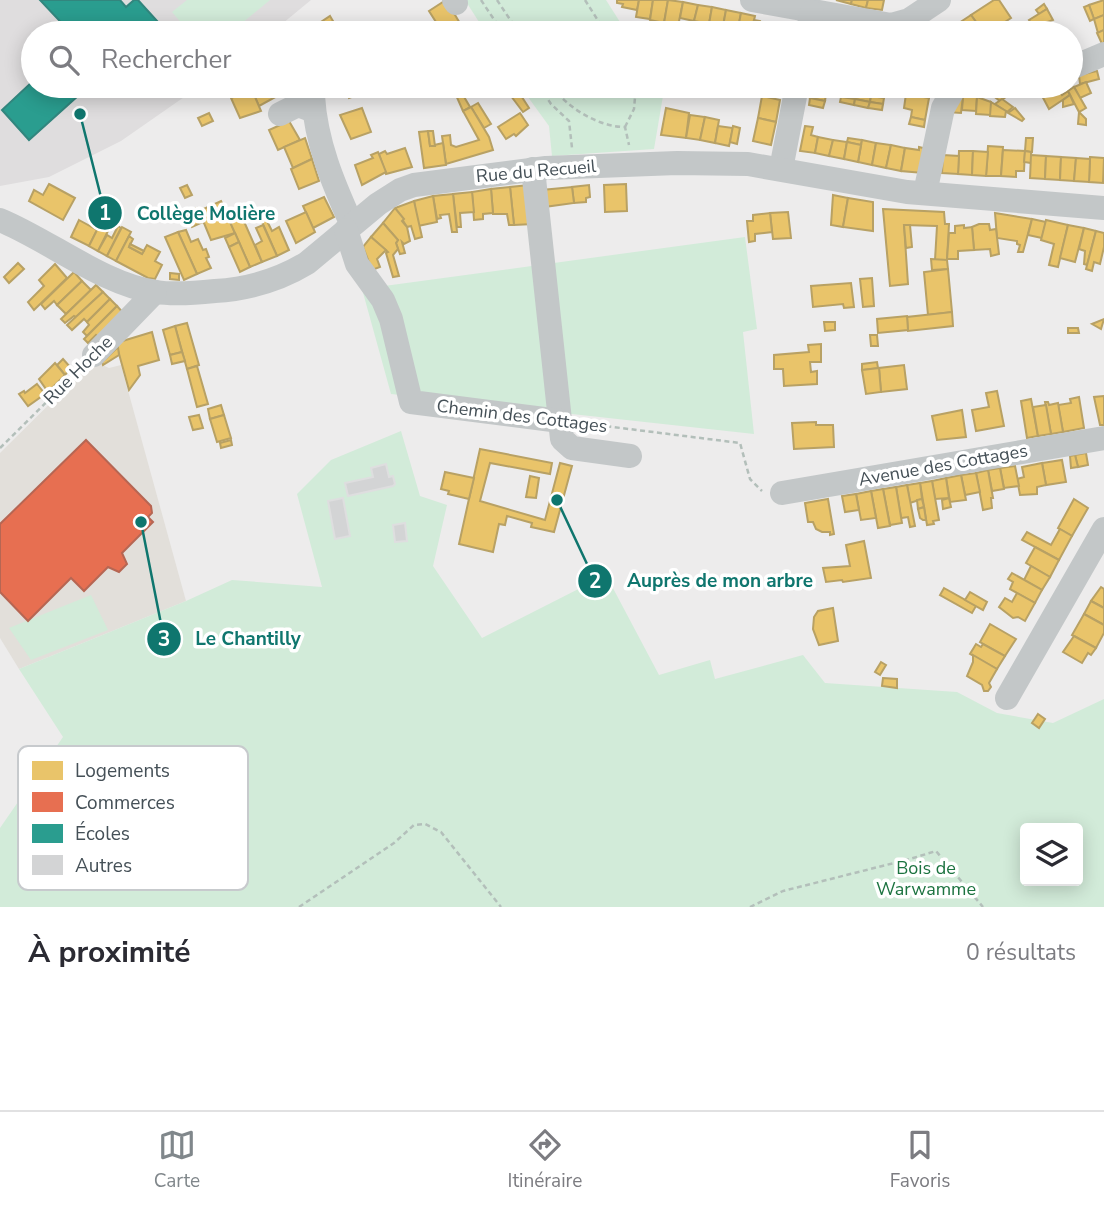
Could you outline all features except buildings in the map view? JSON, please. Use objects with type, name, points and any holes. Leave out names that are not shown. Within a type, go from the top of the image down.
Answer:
[{"type":"street","points":[[905,21],[939,0]]},
{"type":"street","points":[[758,1],[807,21]]},
{"type":"street","points":[[1083,63],[1104,54]]},
{"type":"street","points":[[781,169],[795,98]]},
{"type":"street","points":[[925,194],[943,107],[948,98]]},
{"type":"street","points":[[280,114],[314,103],[320,141],[349,228]]},
{"type":"street","name":"Rue du Recueil","points":[[4,220],[105,274],[138,288],[155,292],[207,292],[260,284],[293,271],[390,195],[414,185],[533,169],[748,164],[907,192],[1104,208]]},
{"type":"street","points":[[533,169],[562,439],[572,448],[630,456]]},
{"type":"street","name":"Chemin des Cottages","points":[[349,228],[357,264],[383,300],[391,319],[411,402],[561,421]]},
{"type":"street","name":"Rue Hoche","points":[[94,355],[155,292]]},
{"type":"street","name":"Avenue des Cottages","points":[[782,492],[1104,438]]},
{"type":"street","points":[[1007,698],[1104,529]]},
{"type":"path","points":[[481,0],[495,21]]},
{"type":"path","points":[[497,0],[511,21]]},
{"type":"path","points":[[585,0],[598,21]]},
{"type":"path","points":[[547,98],[569,121],[573,166]]},
{"type":"path","points":[[563,98],[584,114],[615,127],[625,127]]},
{"type":"path","points":[[629,148],[625,127],[635,109],[635,98]]},
{"type":"path","name":"Rue Hoche","points":[[0,447],[94,355]]},
{"type":"path","name":"Chemin des Cottages","points":[[561,421],[740,443],[750,479],[767,496],[782,492]]},
{"type":"path","points":[[299,907],[394,843],[414,825],[425,824],[441,832],[501,907]]},
{"type":"path","points":[[750,907],[783,891],[936,851],[983,907]]},
{"type":"shaded area","points":[[0,0],[311,0],[286,21],[21,21],[21,98],[183,98],[121,141],[49,177],[0,186]]},
{"type":"shaded area","points":[[93,361],[109,368],[121,365],[186,601],[19,669],[0,638],[0,453]]},
{"type":"green space","points":[[187,0],[270,0],[245,21],[180,21],[172,12]]},
{"type":"green space","points":[[465,0],[606,0],[619,21],[478,21]]},
{"type":"green space","points":[[529,98],[663,98],[654,149],[552,156],[549,126]]},
{"type":"green space","points":[[745,237],[757,329],[743,332],[754,434],[391,394],[362,289]]},
{"type":"green space","name":"Bois de Warwamme","points":[[401,431],[420,496],[447,505],[433,566],[482,638],[606,575],[659,675],[710,660],[715,679],[803,655],[825,683],[957,692],[997,713],[1053,723],[1104,699],[1104,907],[0,907],[0,828],[18,802],[18,890],[248,890],[248,746],[57,746],[63,737],[19,669],[232,580],[322,587],[297,494],[331,460]]},
{"type":"green space","points":[[91,595],[108,630],[31,660],[9,628]]},
{"type":"place","name":"Collège Molière","points":[[80,114]]},
{"type":"place","name":"Auprès de mon arbre","points":[[557,500]]},
{"type":"place","name":"Le Chantilly","points":[[141,522]]}]
